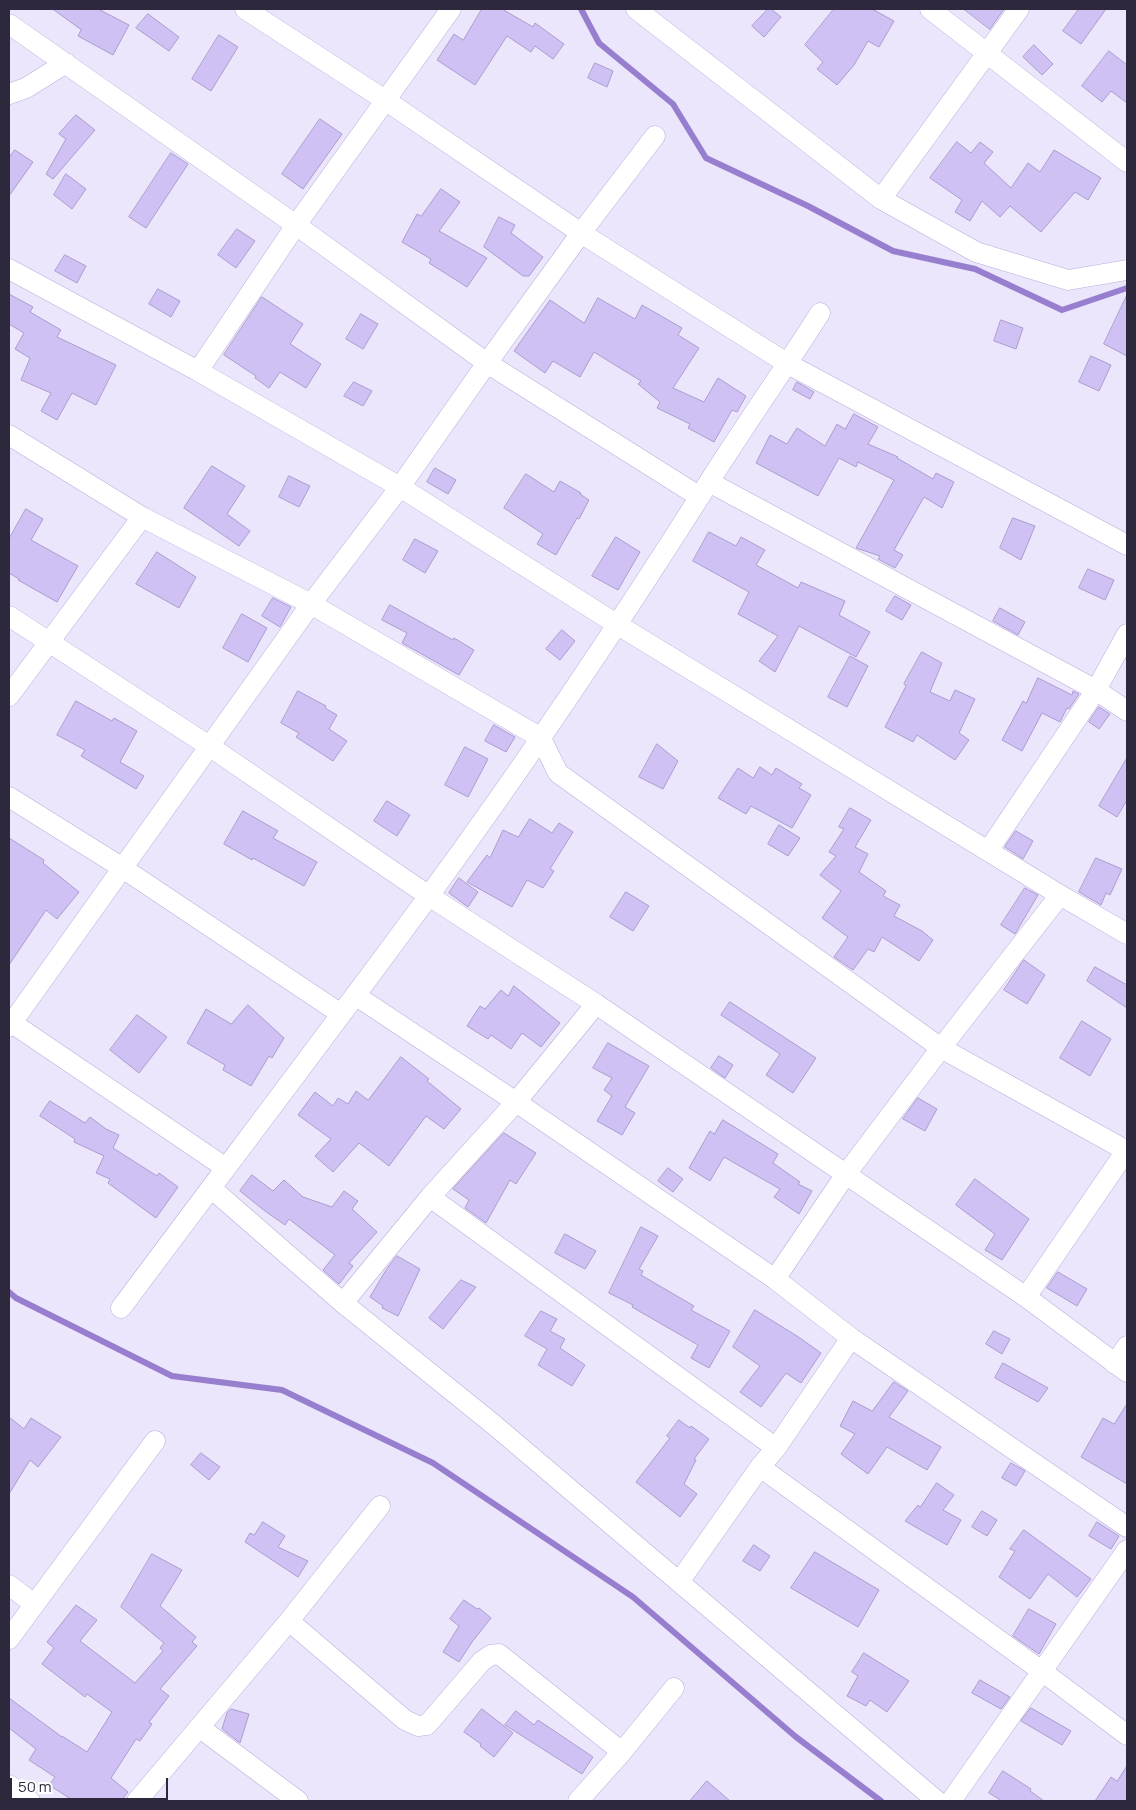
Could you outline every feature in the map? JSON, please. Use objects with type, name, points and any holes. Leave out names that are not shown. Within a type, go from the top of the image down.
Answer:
[{"type":"street","points":[[245,9],[385,100],[581,233],[788,364],[1127,545]]},
{"type":"street","points":[[198,371],[296,225],[451,9]]},
{"type":"street","points":[[636,9],[881,200],[976,252],[1068,280],[1127,270]]},
{"type":"street","points":[[930,9],[1127,162]]},
{"type":"street","points":[[881,200],[1019,9]]},
{"type":"street","points":[[9,24],[296,225],[487,362],[705,490],[1096,690],[1127,710]]},
{"type":"street","points":[[9,94],[26,88],[66,64]]},
{"type":"street","points":[[226,1168],[10,1025],[311,604],[400,487],[487,362],[581,233],[655,136]]},
{"type":"street","points":[[9,269],[198,371],[400,487],[618,625],[1127,934]]},
{"type":"street","points":[[121,1308],[429,896],[541,738],[618,625],[820,313]]},
{"type":"street","points":[[9,435],[142,517],[311,604],[541,738],[558,773],[941,1048],[1127,1151],[1026,1297]]},
{"type":"street","points":[[9,696],[142,517]]},
{"type":"street","points":[[9,616],[209,746],[429,896],[596,1004],[1026,1297],[1121,1368],[1127,1346]]},
{"type":"street","points":[[988,850],[1096,690],[1127,634]]},
{"type":"street","points":[[9,797],[122,867],[341,1014]]},
{"type":"street","points":[[775,1279],[846,1174],[1060,895]]},
{"type":"street","points":[[355,995],[516,1102],[775,1279],[851,1338],[1127,1527]]},
{"type":"street","points":[[343,1303],[430,1197],[516,1102],[596,1004]]},
{"type":"street","points":[[211,1188],[343,1303],[493,1424],[937,1801]]},
{"type":"street","points":[[430,1197],[776,1448]]},
{"type":"street","points":[[679,1582],[760,1467],[776,1448],[851,1338]]},
{"type":"street","points":[[9,1638],[155,1441]]},
{"type":"street","points":[[760,1467],[1127,1735]]},
{"type":"street","points":[[137,1801],[289,1620],[380,1506]]},
{"type":"street","points":[[951,1801],[1127,1550]]},
{"type":"street","points":[[9,1585],[34,1604]]},
{"type":"street","points":[[289,1620],[405,1720],[418,1726],[427,1725],[482,1661],[491,1655],[499,1654],[622,1752]]},
{"type":"street","points":[[578,1801],[622,1752],[674,1688]]},
{"type":"street","points":[[199,1727],[298,1801]]},
{"type":"street","points":[[9,1785],[30,1801]]},
{"type":"building","points":[[53,9],[98,9],[129,25],[113,55],[78,36],[81,30]]},
{"type":"building","points":[[482,9],[502,9],[533,27],[535,23],[564,44],[553,59],[535,46],[531,52],[507,36],[475,85],[437,60],[454,34],[463,40]]},
{"type":"building","points":[[768,9],[771,9],[781,17],[764,37],[752,26]]},
{"type":"building","points":[[834,9],[872,9],[894,21],[879,47],[868,41],[854,65],[837,85],[817,69],[823,62],[805,45]]},
{"type":"building","points":[[964,9],[1004,9],[990,29]]},
{"type":"building","points":[[1079,9],[1106,9],[1081,44],[1063,31]]},
{"type":"building","points":[[148,14],[179,37],[169,51],[136,28]]},
{"type":"building","points":[[219,35],[238,47],[211,91],[192,79]]},
{"type":"building","points":[[1034,45],[1053,64],[1042,75],[1023,57]]},
{"type":"building","points":[[1109,51],[1127,65],[1127,103],[1111,91],[1102,102],[1082,86]]},
{"type":"building","points":[[595,63],[613,71],[607,87],[588,78]]},
{"type":"building","points":[[76,115],[95,130],[53,179],[46,174],[66,139],[59,134]]},
{"type":"building","points":[[320,119],[342,134],[303,189],[282,174]]},
{"type":"building","points":[[957,142],[971,153],[980,142],[993,152],[984,163],[1011,188],[1028,163],[1040,172],[1054,150],[1101,178],[1088,200],[1075,192],[1041,232],[1010,206],[1000,217],[982,201],[970,221],[955,212],[962,200],[930,178]]},
{"type":"building","points":[[15,150],[33,162],[9,196],[9,158]]},
{"type":"building","points":[[171,153],[188,164],[146,228],[129,217]]},
{"type":"building","points":[[66,174],[86,189],[72,209],[54,195]]},
{"type":"building","points":[[441,189],[460,202],[439,231],[487,258],[467,287],[429,263],[431,259],[402,242],[417,214],[421,216]]},
{"type":"building","points":[[499,217],[515,225],[511,233],[543,257],[529,276],[523,276],[484,247]]},
{"type":"building","points":[[237,229],[255,241],[236,268],[218,255]]},
{"type":"building","points":[[65,255],[86,266],[77,283],[55,271]]},
{"type":"building","points":[[158,289],[180,301],[171,317],[149,304]]},
{"type":"building","points":[[9,294],[33,307],[30,312],[61,330],[57,337],[116,365],[96,405],[72,393],[57,420],[41,411],[51,393],[21,380],[30,358],[15,349],[24,333],[9,324]]},
{"type":"building","points":[[1127,295],[1127,356],[1104,344]]},
{"type":"building","points":[[262,297],[303,324],[290,344],[321,364],[306,388],[280,372],[269,388],[255,378],[256,376],[224,355]]},
{"type":"building","points":[[598,298],[635,319],[642,305],[682,328],[678,335],[699,348],[673,388],[704,402],[718,378],[746,396],[737,412],[732,410],[714,442],[688,428],[690,424],[657,408],[660,402],[638,384],[641,381],[594,352],[580,377],[553,361],[545,373],[514,351],[550,300],[584,323]]},
{"type":"building","points":[[361,314],[378,324],[363,349],[346,339]]},
{"type":"building","points":[[1001,320],[1023,328],[1016,349],[994,341]]},
{"type":"building","points":[[1091,356],[1111,365],[1099,391],[1079,382]]},
{"type":"building","points":[[354,382],[372,391],[363,406],[344,396]]},
{"type":"building","points":[[797,382],[814,392],[810,399],[793,390]]},
{"type":"building","points":[[854,414],[878,427],[868,444],[898,457],[933,479],[936,473],[954,482],[942,508],[924,497],[894,550],[903,555],[895,568],[878,559],[880,556],[856,548],[894,480],[858,462],[856,467],[839,458],[818,496],[756,463],[770,435],[787,444],[797,428],[825,446],[837,424],[845,429]]},
{"type":"building","points":[[212,466],[245,486],[227,514],[250,531],[239,546],[184,508]]},
{"type":"building","points":[[435,468],[456,480],[448,494],[427,482]]},
{"type":"building","points":[[526,474],[554,492],[560,481],[589,500],[556,555],[537,544],[543,534],[504,508]]},
{"type":"building","points":[[289,476],[310,486],[299,507],[279,497]]},
{"type":"building","points":[[26,509],[43,519],[31,540],[78,566],[57,602],[9,573],[9,539]]},
{"type":"building","points":[[1013,518],[1035,526],[1021,560],[1000,548]]},
{"type":"building","points":[[709,532],[736,546],[741,537],[765,550],[756,565],[798,588],[801,582],[845,601],[839,615],[870,632],[856,657],[799,626],[775,672],[759,661],[778,636],[738,614],[749,592],[693,561]]},
{"type":"building","points":[[616,537],[640,552],[618,590],[592,576]]},
{"type":"building","points":[[415,539],[438,551],[425,573],[403,560]]},
{"type":"building","points":[[157,552],[196,577],[179,608],[136,584]]},
{"type":"building","points":[[1088,569],[1114,580],[1105,600],[1079,588]]},
{"type":"building","points":[[895,596],[911,605],[902,620],[886,611]]},
{"type":"building","points":[[273,598],[291,607],[280,627],[262,616]]},
{"type":"building","points":[[390,605],[474,650],[459,675],[402,643],[407,633],[382,620]]},
{"type":"building","points":[[1000,608],[1025,622],[1018,635],[993,621]]},
{"type":"building","points":[[242,614],[267,628],[248,662],[223,648]]},
{"type":"building","points":[[562,630],[575,641],[560,660],[546,649]]},
{"type":"building","points":[[922,652],[942,663],[930,692],[950,701],[955,690],[975,699],[959,733],[969,740],[955,760],[917,735],[913,742],[885,727],[906,686],[904,684]]},
{"type":"building","points":[[850,656],[868,666],[847,707],[828,697]]},
{"type":"building","points":[[1038,678],[1072,695],[1073,691],[1079,694],[1069,709],[1067,708],[1060,722],[1042,713],[1022,751],[1002,740],[1023,701],[1026,703]]},
{"type":"building","points":[[298,691],[326,706],[325,708],[337,715],[329,729],[347,741],[333,761],[296,737],[299,733],[281,723]]},
{"type":"building","points":[[76,701],[112,721],[114,718],[137,731],[120,762],[144,776],[136,789],[81,756],[85,750],[57,735]]},
{"type":"building","points":[[1099,707],[1110,714],[1099,729],[1089,722]]},
{"type":"building","points":[[494,725],[515,737],[506,752],[485,741]]},
{"type":"building","points":[[657,744],[678,761],[663,789],[639,777]]},
{"type":"building","points":[[465,747],[488,759],[468,797],[445,785]]},
{"type":"building","points":[[1127,758],[1127,800],[1117,817],[1099,806]]},
{"type":"building","points":[[760,767],[772,775],[776,768],[802,784],[799,788],[811,795],[792,828],[751,806],[746,814],[718,798],[738,768],[753,778]]},
{"type":"building","points":[[387,801],[410,815],[397,836],[374,821]]},
{"type":"building","points":[[850,808],[871,820],[855,847],[868,854],[859,872],[886,891],[883,896],[900,905],[894,916],[922,931],[933,940],[919,961],[882,937],[874,952],[868,949],[853,970],[834,957],[848,937],[822,918],[841,891],[820,875],[836,856],[829,852],[844,829],[839,827]]},
{"type":"building","points":[[243,811],[278,831],[273,838],[317,862],[304,886],[224,844]]},
{"type":"building","points":[[530,819],[552,833],[559,823],[573,832],[550,869],[554,871],[543,888],[527,880],[512,907],[467,882],[487,855],[490,858],[503,830],[518,837]]},
{"type":"building","points":[[779,825],[800,838],[788,856],[768,844]]},
{"type":"building","points":[[1016,831],[1033,841],[1023,859],[1005,847]]},
{"type":"building","points":[[9,838],[44,860],[43,863],[79,892],[57,919],[46,910],[9,965]]},
{"type":"building","points":[[1096,858],[1122,869],[1110,895],[1106,893],[1101,905],[1079,892]]},
{"type":"building","points":[[459,878],[478,892],[468,907],[449,893]]},
{"type":"building","points":[[1025,888],[1038,895],[1015,934],[1001,925]]},
{"type":"building","points":[[626,892],[649,906],[633,931],[610,917]]},
{"type":"building","points":[[1024,960],[1045,975],[1027,1004],[1004,990]]},
{"type":"building","points":[[1095,967],[1127,985],[1127,1008],[1087,981]]},
{"type":"building","points":[[514,986],[560,1023],[541,1047],[522,1033],[511,1049],[491,1035],[488,1039],[467,1026],[480,1006],[485,1009],[501,990],[508,996]]},
{"type":"building","points":[[730,1002],[816,1058],[793,1093],[766,1075],[780,1054],[721,1015]]},
{"type":"building","points":[[248,1005],[284,1038],[272,1058],[269,1056],[251,1086],[223,1070],[225,1065],[187,1043],[206,1009],[231,1024]]},
{"type":"building","points":[[137,1015],[167,1037],[139,1073],[110,1050]]},
{"type":"building","points":[[1082,1021],[1111,1039],[1090,1076],[1060,1058]]},
{"type":"building","points":[[608,1043],[649,1066],[625,1107],[635,1113],[622,1135],[597,1121],[612,1096],[604,1090],[612,1078],[593,1068]]},
{"type":"building","points":[[719,1056],[733,1065],[725,1078],[711,1068]]},
{"type":"building","points":[[401,1057],[429,1079],[427,1081],[461,1109],[444,1129],[426,1116],[389,1166],[359,1143],[333,1172],[315,1156],[331,1139],[298,1115],[315,1092],[333,1106],[338,1098],[348,1104],[356,1091],[368,1100]]},
{"type":"building","points":[[918,1098],[937,1109],[925,1131],[903,1119]]},
{"type":"building","points":[[50,1101],[85,1123],[90,1117],[106,1129],[119,1135],[113,1148],[157,1176],[159,1173],[178,1187],[156,1218],[108,1183],[110,1179],[96,1173],[104,1156],[74,1142],[75,1139],[40,1116]]},
{"type":"building","points":[[723,1120],[778,1154],[773,1163],[800,1182],[798,1184],[812,1191],[799,1214],[774,1197],[780,1189],[724,1157],[710,1181],[689,1168],[710,1131],[714,1134]]},
{"type":"building","points":[[504,1133],[536,1153],[516,1184],[510,1180],[486,1223],[465,1208],[469,1200],[453,1189]]},
{"type":"building","points":[[668,1168],[683,1179],[673,1192],[658,1181]]},
{"type":"building","points":[[252,1175],[273,1191],[284,1180],[303,1197],[332,1207],[344,1191],[358,1201],[352,1209],[377,1232],[349,1263],[353,1266],[339,1284],[323,1270],[335,1255],[289,1219],[285,1225],[240,1191]]},
{"type":"building","points":[[975,1179],[1029,1219],[1002,1260],[985,1250],[995,1234],[956,1205]]},
{"type":"building","points":[[641,1227],[658,1236],[639,1269],[643,1271],[641,1275],[694,1306],[691,1310],[730,1331],[709,1368],[691,1358],[698,1345],[632,1307],[633,1305],[609,1293]]},
{"type":"building","points":[[565,1234],[596,1251],[585,1269],[555,1253]]},
{"type":"building","points":[[397,1256],[420,1269],[398,1316],[382,1308],[383,1306],[370,1297]]},
{"type":"building","points":[[1058,1272],[1087,1289],[1077,1306],[1047,1288]]},
{"type":"building","points":[[461,1280],[476,1287],[443,1329],[429,1318]]},
{"type":"building","points":[[755,1310],[821,1353],[801,1383],[786,1373],[761,1407],[740,1392],[760,1366],[733,1347]]},
{"type":"building","points":[[541,1311],[557,1319],[550,1331],[565,1339],[560,1348],[585,1365],[572,1386],[538,1365],[547,1349],[525,1336]]},
{"type":"building","points":[[994,1331],[1010,1339],[1002,1354],[986,1344]]},
{"type":"building","points":[[1003,1363],[1048,1388],[1038,1402],[995,1378]]},
{"type":"building","points":[[894,1382],[908,1391],[889,1417],[941,1447],[927,1470],[887,1447],[868,1474],[841,1454],[855,1434],[840,1426],[853,1401],[872,1411]]},
{"type":"building","points":[[1127,1404],[1127,1484],[1081,1457],[1103,1418],[1114,1424]]},
{"type":"building","points":[[9,1417],[24,1429],[31,1418],[61,1437],[38,1467],[30,1460],[9,1494]]},
{"type":"building","points":[[679,1420],[709,1439],[694,1459],[696,1460],[684,1484],[697,1494],[680,1517],[636,1482],[670,1438],[667,1436]]},
{"type":"building","points":[[201,1453],[220,1467],[209,1480],[191,1465]]},
{"type":"building","points":[[1011,1463],[1025,1471],[1016,1486],[1002,1478]]},
{"type":"building","points":[[937,1483],[954,1495],[943,1510],[961,1520],[947,1545],[905,1521],[918,1505],[920,1507]]},
{"type":"building","points":[[982,1511],[997,1520],[987,1536],[972,1527]]},
{"type":"building","points":[[263,1522],[285,1536],[278,1547],[308,1561],[298,1577],[245,1542],[250,1533],[254,1535]]},
{"type":"building","points":[[1097,1522],[1119,1536],[1111,1549],[1089,1536]]},
{"type":"building","points":[[1024,1530],[1091,1579],[1077,1597],[1048,1574],[1030,1599],[999,1577],[1015,1551],[1010,1549]]},
{"type":"building","points":[[754,1545],[770,1556],[760,1571],[743,1561]]},
{"type":"building","points":[[815,1552],[879,1590],[858,1627],[791,1588]]},
{"type":"building","points":[[152,1554],[182,1570],[160,1606],[196,1637],[192,1642],[197,1646],[160,1689],[169,1696],[149,1722],[152,1724],[140,1741],[136,1739],[111,1778],[128,1792],[121,1801],[74,1801],[49,1785],[55,1777],[29,1760],[36,1749],[9,1728],[9,1698],[62,1737],[87,1752],[112,1712],[87,1694],[85,1697],[42,1664],[54,1648],[47,1642],[76,1605],[97,1620],[80,1641],[135,1683],[163,1651],[160,1648],[164,1643],[121,1607]]},
{"type":"building","points":[[464,1600],[477,1609],[479,1608],[491,1618],[459,1662],[443,1652],[459,1626],[450,1619]]},
{"type":"building","points":[[1029,1609],[1056,1624],[1039,1654],[1013,1636]]},
{"type":"building","points":[[864,1653],[909,1681],[887,1712],[870,1700],[866,1706],[847,1696],[858,1676],[852,1672]]},
{"type":"building","points":[[980,1680],[1010,1697],[1001,1709],[972,1693]]},
{"type":"building","points":[[1031,1708],[1071,1731],[1062,1745],[1021,1721]]},
{"type":"building","points":[[231,1709],[249,1714],[240,1743],[222,1729],[227,1713]]},
{"type":"building","points":[[482,1709],[513,1733],[494,1757],[480,1746],[481,1744],[464,1732]]},
{"type":"building","points":[[516,1711],[534,1725],[538,1720],[593,1757],[582,1774],[505,1725]]},
{"type":"building","points":[[1127,1766],[1127,1801],[1095,1801],[1111,1777],[1117,1781]]},
{"type":"building","points":[[1003,1771],[1031,1789],[1030,1791],[1044,1801],[1002,1801],[989,1793]]},
{"type":"building","points":[[707,1781],[730,1801],[690,1801]]},
{"type":"waterway","points":[[581,9],[599,43],[673,104],[706,158],[808,206],[893,251],[975,269],[1062,310],[1127,288]]},
{"type":"waterway","points":[[9,1292],[16,1298],[172,1376],[282,1390],[433,1463],[633,1597],[796,1737],[881,1801]]}]
